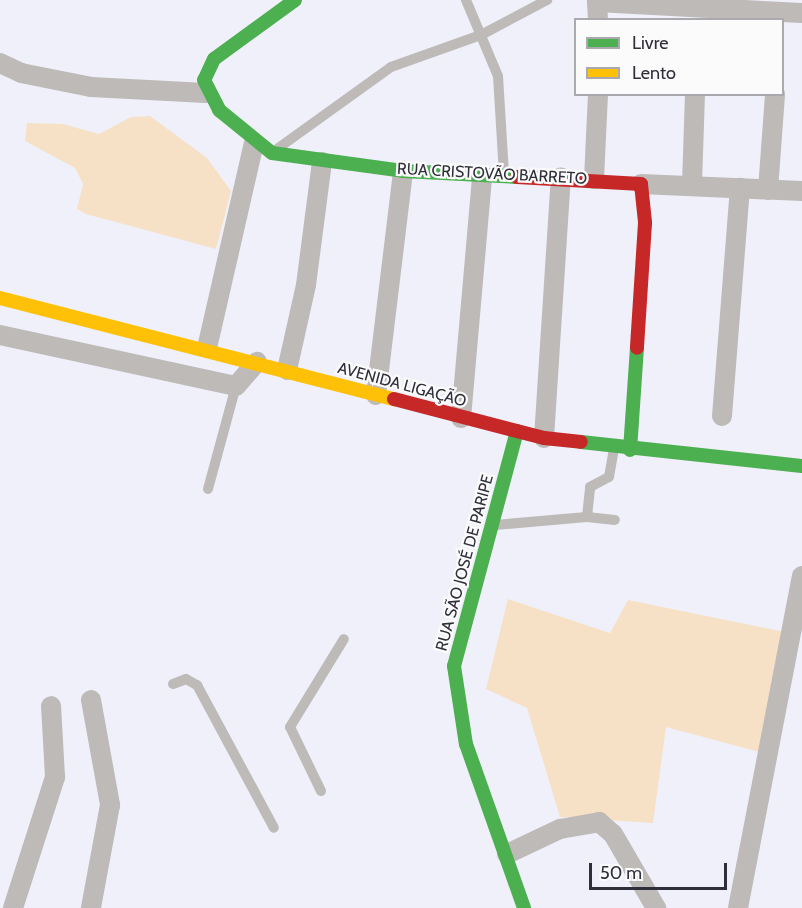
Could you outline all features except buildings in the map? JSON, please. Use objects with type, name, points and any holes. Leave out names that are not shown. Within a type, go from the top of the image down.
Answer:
[{"type":"main road","points":[[206,93],[204,80],[214,59],[295,0]]},
{"type":"main road","name":"RUA CRISTOVÃO BARRETO","points":[[206,93],[254,143],[272,153],[322,162],[403,171],[504,178],[594,178],[641,184]]},
{"type":"main road","points":[[630,450],[645,223],[641,184]]},
{"type":"main road","name":"AVENIDA LIGAÇÃO","points":[[0,298],[207,348],[461,418],[544,438],[630,450],[802,466]]},
{"type":"main road","name":"RUA SÃO JOSÉ DE PARIPE","points":[[516,431],[495,525],[454,666],[455,692],[466,744],[507,854],[524,908]]},
{"type":"street","points":[[597,7],[697,14],[779,10],[802,13]]},
{"type":"street","points":[[0,63],[21,73],[91,87],[206,93]]},
{"type":"street","points":[[594,178],[598,96]]},
{"type":"street","points":[[692,184],[695,96]]},
{"type":"street","points":[[768,189],[775,96]]},
{"type":"street","points":[[207,348],[254,143]]},
{"type":"street","points":[[287,370],[306,285],[322,162]]},
{"type":"street","points":[[376,395],[403,171]]},
{"type":"street","points":[[461,418],[482,176]]},
{"type":"street","points":[[544,438],[561,178]]},
{"type":"street","name":"RUA CRISTOVÃO BARRETO","points":[[641,184],[692,184],[802,191]]},
{"type":"street","points":[[722,416],[740,188]]},
{"type":"street","points":[[0,335],[236,386],[257,362]]},
{"type":"street","points":[[738,908],[802,576]]},
{"type":"street","points":[[91,700],[110,805],[91,908]]},
{"type":"street","points":[[13,908],[55,777],[51,706]]},
{"type":"street","points":[[507,854],[560,829],[599,822],[613,834],[656,908]]},
{"type":"lane","points":[[466,0],[498,76],[504,178]]},
{"type":"lane","points":[[272,153],[391,67],[481,34],[548,0]]},
{"type":"lane","points":[[208,489],[236,386]]},
{"type":"lane","points":[[586,517],[590,487],[609,477],[614,448]]},
{"type":"lane","points":[[495,525],[586,517],[615,520]]},
{"type":"lane","points":[[321,791],[290,727],[344,639]]},
{"type":"lane","points":[[173,684],[186,679],[197,685],[274,828]]},
{"type":"shaded area","points":[[150,116],[207,158],[231,191],[216,249],[86,214],[77,209],[83,184],[75,168],[25,141],[27,123],[63,124],[99,134],[131,117]]},
{"type":"shaded area","points":[[508,599],[610,633],[628,600],[790,633],[771,755],[666,727],[653,823],[560,817],[527,708],[486,689]]},
{"type":"traffic: fast","points":[[295,0],[214,59],[204,80],[219,110],[272,153],[403,171],[517,177]]},
{"type":"traffic: fast","points":[[630,450],[637,348]]},
{"type":"traffic: fast","points":[[517,431],[454,666],[466,744],[524,908]]},
{"type":"traffic: fast","points":[[581,442],[802,466]]},
{"type":"traffic: slow","points":[[0,298],[394,399]]},
{"type":"traffic: jam","points":[[517,177],[641,184],[645,223],[637,348]]},
{"type":"traffic: jam","points":[[394,399],[544,438],[581,442]]}]
